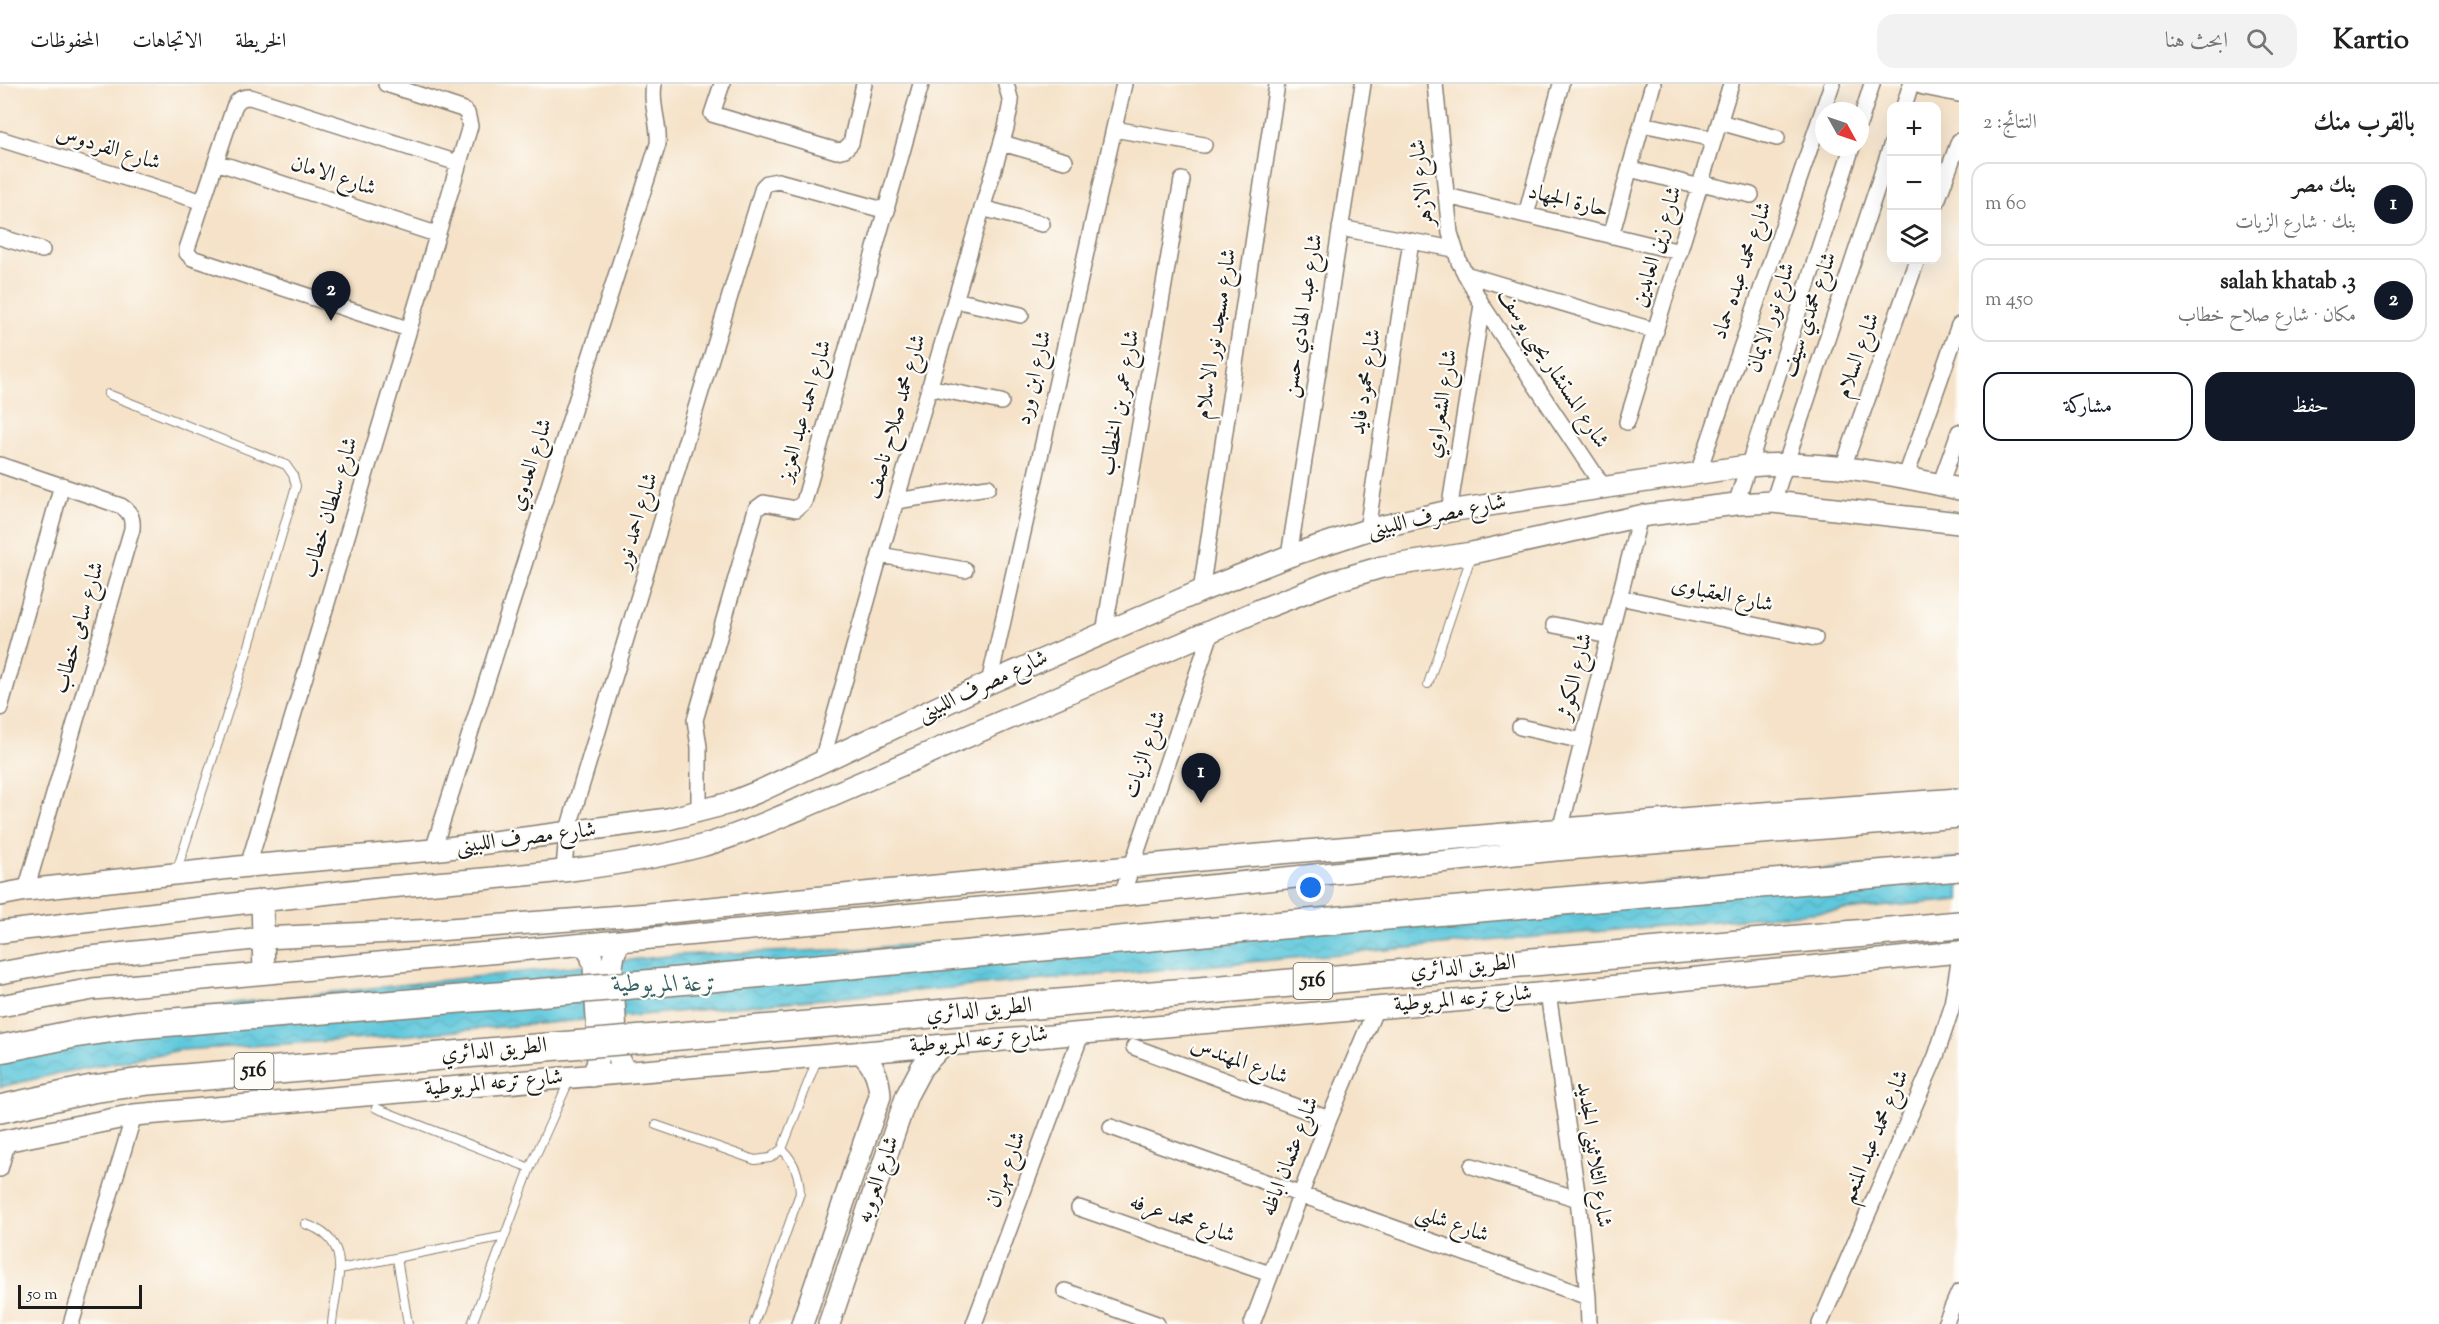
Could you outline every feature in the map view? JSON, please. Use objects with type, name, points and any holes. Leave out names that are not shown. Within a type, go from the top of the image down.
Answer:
[{"type":"highway","points":[[0,1049],[136,1024],[657,983],[1248,928],[1959,867]]},
{"type":"highway","name":"الطريق الدائري","points":[[0,1109],[92,1089],[206,1074],[895,1018],[1959,925]]},
{"type":"main road","points":[[1924,84],[1959,91]]},
{"type":"main road","name":"شارع مصرف اللبينى","points":[[0,895],[26,890],[248,866],[433,850],[637,825],[699,812],[760,791],[989,683],[1201,591],[1289,556],[1367,530],[1449,511],[1784,462],[1843,467],[1949,487]]},
{"type":"main road","name":"شارع مصرف اللبينى","points":[[0,932],[262,900],[564,869],[672,854],[740,834],[1212,630],[1334,581],[1382,567],[1472,553],[1640,516],[1736,504],[1773,502],[1959,523]]},
{"type":"main road","points":[[0,1006],[93,989],[1122,895],[1557,840],[1959,799]]},
{"type":"main road","points":[[0,973],[82,958],[263,938],[436,930],[649,914],[1211,859],[1959,817]]},
{"type":"main road","points":[[262,900],[264,973]]},
{"type":"main road","points":[[620,941],[614,954],[612,967],[616,1051],[624,1072]]},
{"type":"main road","points":[[581,1076],[597,1065],[599,1054],[594,966],[591,955],[584,945]]},
{"type":"main road","name":"شارع ترعه المريوطية","points":[[4,1141],[134,1115],[1548,993],[1959,952]]},
{"type":"main road","name":"شارع العروبه","points":[[829,1324],[912,1085],[928,1058],[944,1045]]},
{"type":"main road","name":"شارع العروبه","points":[[802,1324],[880,1095],[877,1076],[860,1052]]},
{"type":"main road","points":[[860,1158],[885,1164]]},
{"type":"street","name":"شارع سلطان خطاب","points":[[248,866],[470,126],[470,119],[462,109],[386,84]]},
{"type":"street","points":[[722,84],[712,114],[837,151],[845,149],[851,142],[864,84]]},
{"type":"street","name":"شارع احمد عبد العزيز","points":[[699,812],[699,747],[695,720],[756,509],[764,503],[796,509],[804,502],[921,84]]},
{"type":"street","name":"شارع محمد صلاح ناصف","points":[[821,764],[880,555],[1002,143],[1011,109],[1006,84]]},
{"type":"street","name":"شارع ابن ورد","points":[[989,683],[1124,84]]},
{"type":"street","name":"شارع مسجد نور الاسلام","points":[[1201,591],[1277,84]]},
{"type":"street","name":"شارع عبد الهادي حسن","points":[[1289,556],[1363,84]]},
{"type":"street","name":"شارع الازهر","points":[[1435,84],[1450,233],[1465,274]]},
{"type":"street","points":[[1526,215],[1561,84]]},
{"type":"street","points":[[1611,236],[1653,84]]},
{"type":"street","name":"شارع زين العابدين","points":[[1628,422],[1731,84]]},
{"type":"street","name":"شارع محمد عبده حماد","points":[[1698,473],[1832,84]]},
{"type":"street","points":[[1866,102],[1872,84]]},
{"type":"street","points":[[1905,102],[1911,84]]},
{"type":"street","name":"شارع العدوي","points":[[433,850],[658,144],[658,122],[653,88]]},
{"type":"street","points":[[408,329],[192,258],[187,253],[187,249],[234,106],[244,97],[458,163]]},
{"type":"street","points":[[1720,122],[1777,138]]},
{"type":"street","points":[[1642,124],[1714,139]]},
{"type":"street","points":[[1114,129],[1204,144]]},
{"type":"street","name":"شارع الفردوس","points":[[0,139],[203,202]]},
{"type":"street","points":[[1941,190],[1959,141]]},
{"type":"street","points":[[1002,143],[1065,161]]},
{"type":"street","name":"شارع نور الايمان","points":[[1736,504],[1849,156]]},
{"type":"street","name":"شارع محمدي سيف","points":[[1773,502],[1784,462],[1888,156]]},
{"type":"street","name":"شارع الامان","points":[[216,162],[436,234]]},
{"type":"street","points":[[1630,169],[1751,195]]},
{"type":"street","name":"شارع عمر بن الخطاب","points":[[1104,633],[1182,180]]},
{"type":"street","name":"شارع احمد نور","points":[[564,869],[567,833],[763,187],[772,181],[778,181],[887,211]]},
{"type":"street","name":"حارة الجهاد","points":[[1446,196],[1680,252]]},
{"type":"street","points":[[982,208],[1042,224]]},
{"type":"street","points":[[1340,228],[1454,249]]},
{"type":"street","points":[[0,237],[42,250]]},
{"type":"street","name":"شارع محمود فايد","points":[[1367,530],[1411,241]]},
{"type":"street","name":"شارع السلام","points":[[1843,467],[1916,264]]},
{"type":"street","points":[[1465,274],[1656,331]]},
{"type":"street","name":"شارع المستشار يحيى يوسف","points":[[1465,274],[1482,306],[1604,488]]},
{"type":"street","points":[[955,300],[1021,315]]},
{"type":"street","name":"شارع الشعراوي","points":[[1449,511],[1482,306]]},
{"type":"street","points":[[1905,479],[1959,325]]},
{"type":"street","points":[[929,387],[1000,402]]},
{"type":"street","points":[[1949,487],[1959,432]]},
{"type":"street","name":"شارع سامى خطاب","points":[[0,465],[120,506],[128,511],[133,519],[132,529],[26,890]]},
{"type":"street","points":[[0,708],[62,485]]},
{"type":"street","points":[[896,501],[987,487]]},
{"type":"street","name":"شارع الكوثر","points":[[1557,840],[1640,516]]},
{"type":"street","points":[[880,555],[965,570]]},
{"type":"street","name":"شارع العقباوى","points":[[1619,597],[1815,638]]},
{"type":"street","points":[[1554,626],[1610,636]]},
{"type":"street","name":"شارع الزيات","points":[[1122,895],[1212,630]]},
{"type":"street","points":[[1520,727],[1583,741]]},
{"type":"street","name":"شارع محمد عبد المنعم","points":[[1820,1324],[1936,1056],[1951,1010],[1959,962]]},
{"type":"street","name":"شارع الثلاثينى الجديد","points":[[1548,993],[1578,1199],[1589,1324]]},
{"type":"street","name":"شارع عثمان اباظه","points":[[1252,1324],[1329,1119],[1376,1008]]},
{"type":"street","name":"شارع مهران","points":[[974,1324],[1082,1032]]},
{"type":"street","name":"شارع المهندس","points":[[1134,1047],[1329,1119]]},
{"type":"street","points":[[71,1324],[134,1115]]},
{"type":"street","name":"شارع شلبى","points":[[1111,1127],[1588,1297]]},
{"type":"street","points":[[0,1169],[4,1141]]},
{"type":"street","points":[[1472,1166],[1578,1199]]},
{"type":"street","name":"شارع محمد عرفه","points":[[1079,1208],[1270,1274]]},
{"type":"street","points":[[1065,1291],[1157,1324]]},
{"type":"street","points":[[1945,1324],[1959,1292]]},
{"type":"lane","points":[[108,394],[286,465],[293,475],[296,486],[249,646],[176,874]]},
{"type":"lane","points":[[1428,684],[1472,553]]},
{"type":"lane","points":[[656,1125],[755,1160],[770,1158],[782,1149],[818,1056]]},
{"type":"lane","points":[[472,1324],[530,1168],[581,1076]]},
{"type":"lane","points":[[376,1108],[530,1168]]},
{"type":"lane","points":[[754,1324],[800,1193],[799,1176],[793,1162],[782,1149]]},
{"type":"lane","points":[[305,1224],[318,1228],[328,1235],[335,1245],[340,1269],[332,1324]]},
{"type":"lane","points":[[340,1269],[505,1236]]},
{"type":"lane","points":[[397,1258],[408,1324]]},
{"type":"water","name":"ترعة المريوطية","points":[[1959,858],[1959,900],[364,1039],[181,1050],[0,1087],[0,1046],[180,1009],[676,955],[861,949]]},
{"type":"place","name":"3. salah khatab","points":[[331,321]]},
{"type":"place","name":"بنك مصر","points":[[1201,803]]}]
